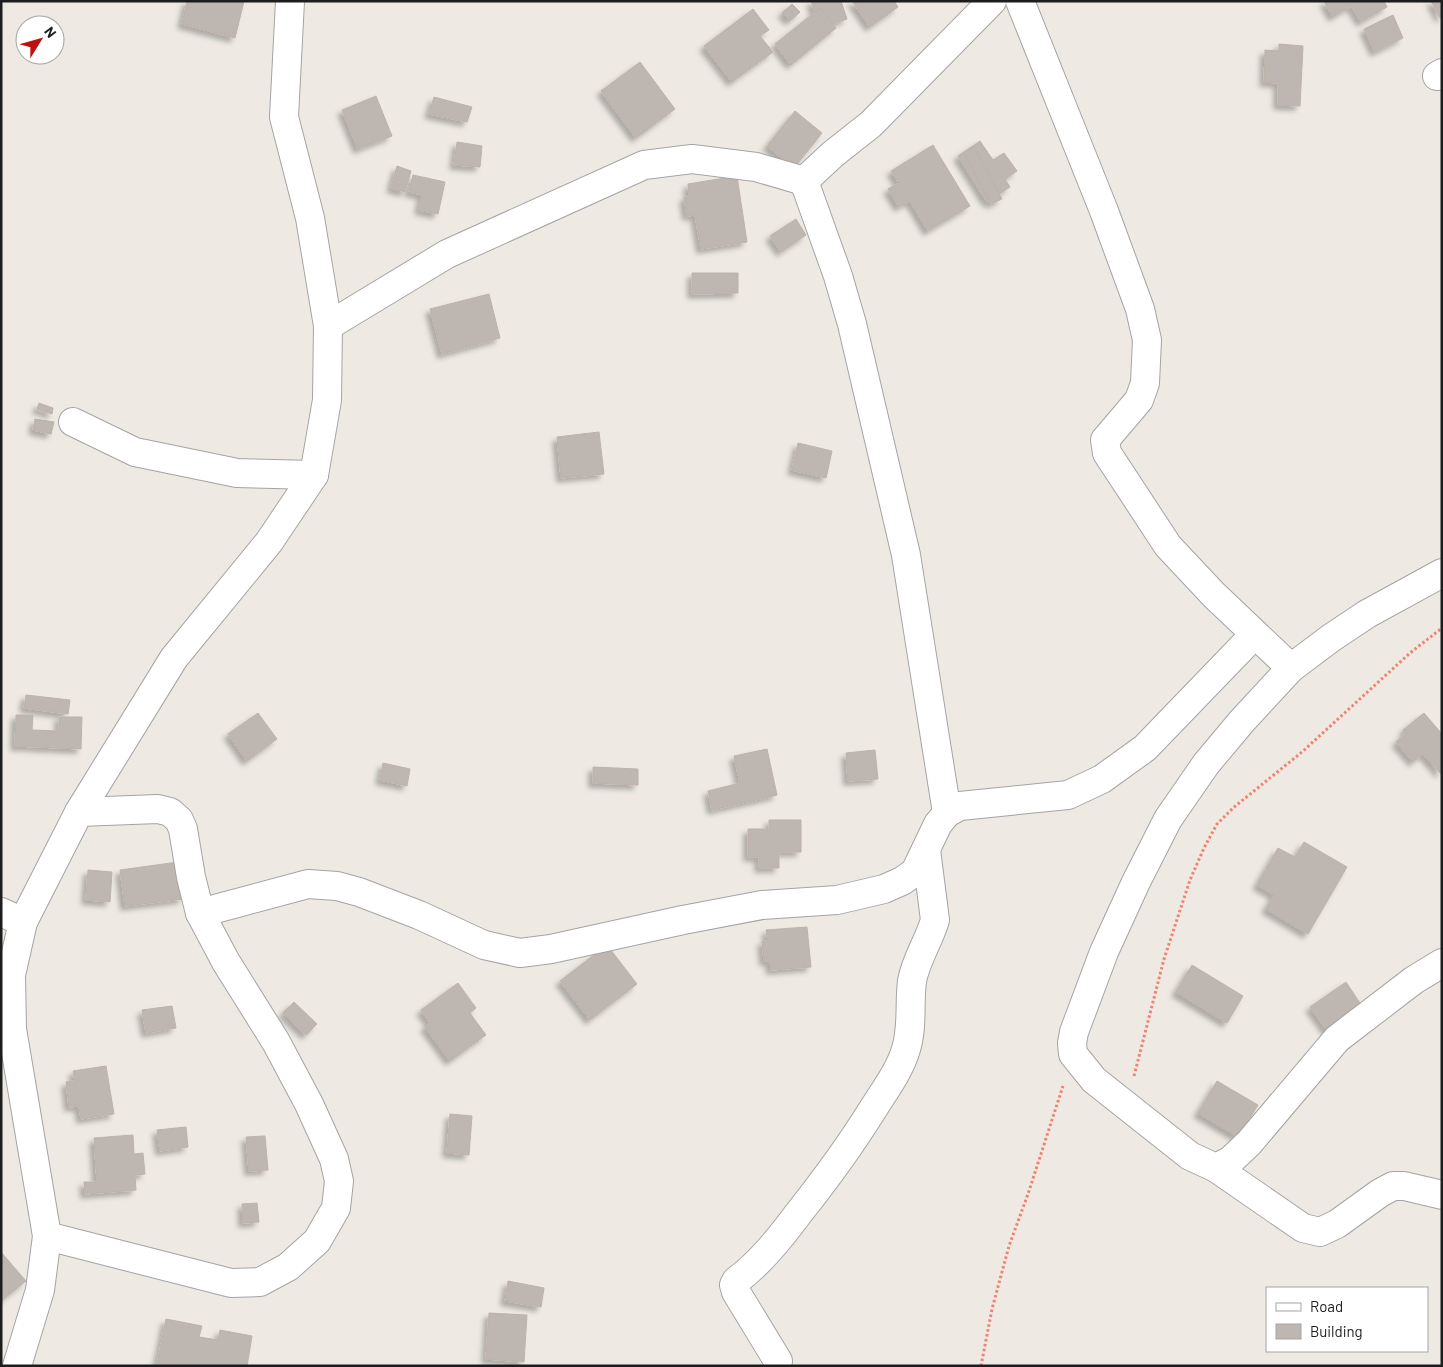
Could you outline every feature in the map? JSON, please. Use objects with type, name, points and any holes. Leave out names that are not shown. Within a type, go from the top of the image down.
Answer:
[{"type":"street","points":[[17,1366],[40,1290],[47,1236],[12,1029],[12,917],[174,658],[269,542],[314,475],[327,400],[328,326],[310,218],[284,117],[290,1]]},
{"type":"street","points":[[804,181],[833,154],[871,124],[992,1]]},
{"type":"street","points":[[1020,1],[1104,211],[1140,309],[1147,340],[1145,383],[1139,400],[1105,440],[1107,453],[1168,546],[1214,595],[1291,668]]},
{"type":"street","points":[[328,326],[447,254],[644,165],[692,159],[756,167],[804,181]]},
{"type":"street","points":[[804,181],[838,276],[849,314],[906,555],[947,813]]},
{"type":"street","points":[[73,422],[135,452],[237,472],[314,475]]},
{"type":"street","points":[[1442,573],[1367,614],[1291,668],[1242,721],[1206,764],[1168,819],[1136,882],[1104,952],[1074,1032],[1072,1043],[1073,1054],[1094,1080],[1190,1156],[1216,1168],[1303,1228],[1320,1232],[1337,1224],[1380,1192],[1393,1186],[1404,1186],[1442,1196]]},
{"type":"street","points":[[200,913],[308,884],[337,886],[359,892],[419,915],[484,945],[520,953],[551,949],[762,905],[837,900],[884,889],[902,881],[915,872],[938,824],[947,813],[960,806],[1068,795],[1102,780],[1145,748],[1256,634]]},
{"type":"street","points":[[47,1236],[231,1283],[260,1282],[288,1267],[317,1241],[336,1208],[339,1181],[334,1159],[313,1112],[276,1042],[226,962],[200,913],[191,877],[183,829],[179,820],[170,812],[158,810],[79,812]]},
{"type":"street","points":[[776,1364],[736,1292],[734,1284],[775,1244],[846,1153],[894,1074],[906,1049],[911,1024],[910,1000],[913,979],[917,961],[932,931],[934,920],[926,850]]},
{"type":"street","points":[[1216,1168],[1231,1160],[1249,1143],[1337,1039],[1414,980],[1442,963]]},
{"type":"path","points":[[1126,1104],[1164,959],[1190,880],[1217,824],[1233,808],[1302,752],[1410,653],[1442,628]]},
{"type":"path","points":[[982,1366],[992,1309],[1009,1246],[1028,1194],[1073,1054]]},
{"type":"building","points":[[187,1],[244,1],[235,38],[182,24]]},
{"type":"building","points":[[811,1],[841,1],[847,19],[820,28]]},
{"type":"building","points":[[852,1],[894,1],[898,7],[870,27]]},
{"type":"building","points":[[1324,1],[1384,1],[1387,7],[1361,22],[1351,6],[1333,17]]},
{"type":"building","points":[[1431,1],[1442,1],[1442,17],[1440,18]]},
{"type":"building","points":[[792,4],[800,12],[790,21],[782,13]]},
{"type":"building","points":[[820,8],[836,28],[791,65],[775,44]]},
{"type":"building","points":[[753,9],[769,30],[760,36],[773,52],[732,82],[704,46]]},
{"type":"building","points":[[1393,15],[1403,38],[1375,52],[1364,29]]},
{"type":"building","points":[[1279,44],[1303,46],[1300,106],[1278,105],[1278,83],[1264,82],[1265,50],[1279,51]]},
{"type":"building","points":[[640,62],[675,109],[636,138],[601,91]]},
{"type":"building","points":[[376,96],[392,136],[358,149],[342,110]]},
{"type":"building","points":[[434,97],[472,107],[467,122],[429,114]]},
{"type":"building","points":[[795,111],[822,133],[794,168],[767,146]]},
{"type":"building","points":[[980,141],[993,160],[1004,153],[1017,171],[1005,179],[1010,187],[987,202],[958,156]]},
{"type":"building","points":[[457,142],[482,146],[480,167],[454,165]]},
{"type":"building","points":[[933,145],[970,206],[928,231],[910,201],[899,207],[888,189],[899,183],[891,171]]},
{"type":"building","points":[[974,147],[1002,199],[991,204],[964,153]]},
{"type":"building","points":[[397,166],[411,171],[405,192],[391,188]]},
{"type":"building","points":[[413,175],[445,182],[438,214],[419,210],[422,195],[409,192]]},
{"type":"building","points":[[737,176],[747,242],[701,249],[695,215],[687,216],[684,197],[689,197],[688,184]]},
{"type":"building","points":[[796,219],[806,235],[781,252],[770,236]]},
{"type":"building","points":[[692,273],[738,273],[738,293],[692,294]]},
{"type":"building","points":[[489,294],[500,338],[442,354],[430,309]]},
{"type":"building","points":[[39,403],[53,408],[52,414],[37,409]]},
{"type":"building","points":[[35,419],[54,422],[51,434],[33,430]]},
{"type":"building","points":[[599,432],[604,474],[561,478],[557,437]]},
{"type":"building","points":[[798,443],[832,451],[826,478],[792,470]]},
{"type":"building","points":[[26,695],[70,700],[68,714],[24,708]]},
{"type":"building","points":[[258,713],[277,739],[247,761],[228,734]]},
{"type":"building","points":[[1424,713],[1442,734],[1441,774],[1423,754],[1413,762],[1396,742],[1406,733],[1403,730]]},
{"type":"building","points":[[16,715],[33,715],[32,730],[59,731],[59,717],[82,717],[81,749],[15,746]]},
{"type":"building","points":[[767,749],[777,795],[712,810],[708,791],[740,783],[734,756]]},
{"type":"building","points":[[875,750],[878,779],[848,781],[846,753]]},
{"type":"building","points":[[383,763],[410,769],[407,786],[380,780]]},
{"type":"building","points":[[593,767],[638,769],[638,785],[593,783]]},
{"type":"building","points":[[769,820],[801,820],[801,852],[779,852],[779,868],[759,868],[759,857],[748,857],[748,829],[766,829],[769,831]]},
{"type":"building","points":[[1304,842],[1347,867],[1308,934],[1266,909],[1274,895],[1257,885],[1278,848],[1295,857]]},
{"type":"building","points":[[178,862],[183,899],[125,906],[120,870]]},
{"type":"building","points":[[88,870],[112,872],[110,902],[86,900]]},
{"type":"building","points":[[807,927],[811,967],[771,970],[770,961],[764,961],[762,941],[768,941],[766,930]]},
{"type":"building","points":[[607,945],[637,984],[590,1020],[560,981]]},
{"type":"building","points":[[1192,965],[1243,996],[1227,1023],[1176,992]]},
{"type":"building","points":[[1346,982],[1364,1009],[1328,1032],[1310,1007]]},
{"type":"building","points":[[458,983],[476,1008],[470,1013],[486,1035],[450,1061],[425,1027],[430,1023],[421,1010]]},
{"type":"building","points":[[294,1002],[317,1024],[306,1035],[283,1013]]},
{"type":"building","points":[[172,1006],[176,1028],[146,1033],[142,1010]]},
{"type":"building","points":[[106,1066],[114,1114],[81,1119],[79,1106],[69,1107],[66,1082],[75,1081],[73,1071]]},
{"type":"building","points":[[1217,1081],[1258,1105],[1238,1137],[1198,1113]]},
{"type":"building","points":[[450,1114],[472,1116],[469,1155],[447,1153]]},
{"type":"building","points":[[186,1127],[188,1147],[160,1151],[157,1130]]},
{"type":"building","points":[[133,1135],[134,1154],[143,1153],[145,1174],[135,1175],[136,1190],[85,1194],[84,1182],[97,1182],[94,1138]]},
{"type":"building","points":[[265,1136],[268,1170],[249,1171],[246,1137]]},
{"type":"building","points":[[257,1203],[259,1222],[243,1223],[242,1204]]},
{"type":"building","points":[[1,1252],[26,1281],[1,1301]]},
{"type":"building","points":[[508,1281],[544,1288],[541,1307],[505,1301]]},
{"type":"building","points":[[489,1313],[527,1315],[524,1362],[486,1359]]},
{"type":"building","points":[[166,1319],[202,1326],[199,1337],[218,1340],[220,1330],[252,1336],[247,1366],[157,1365]]}]
